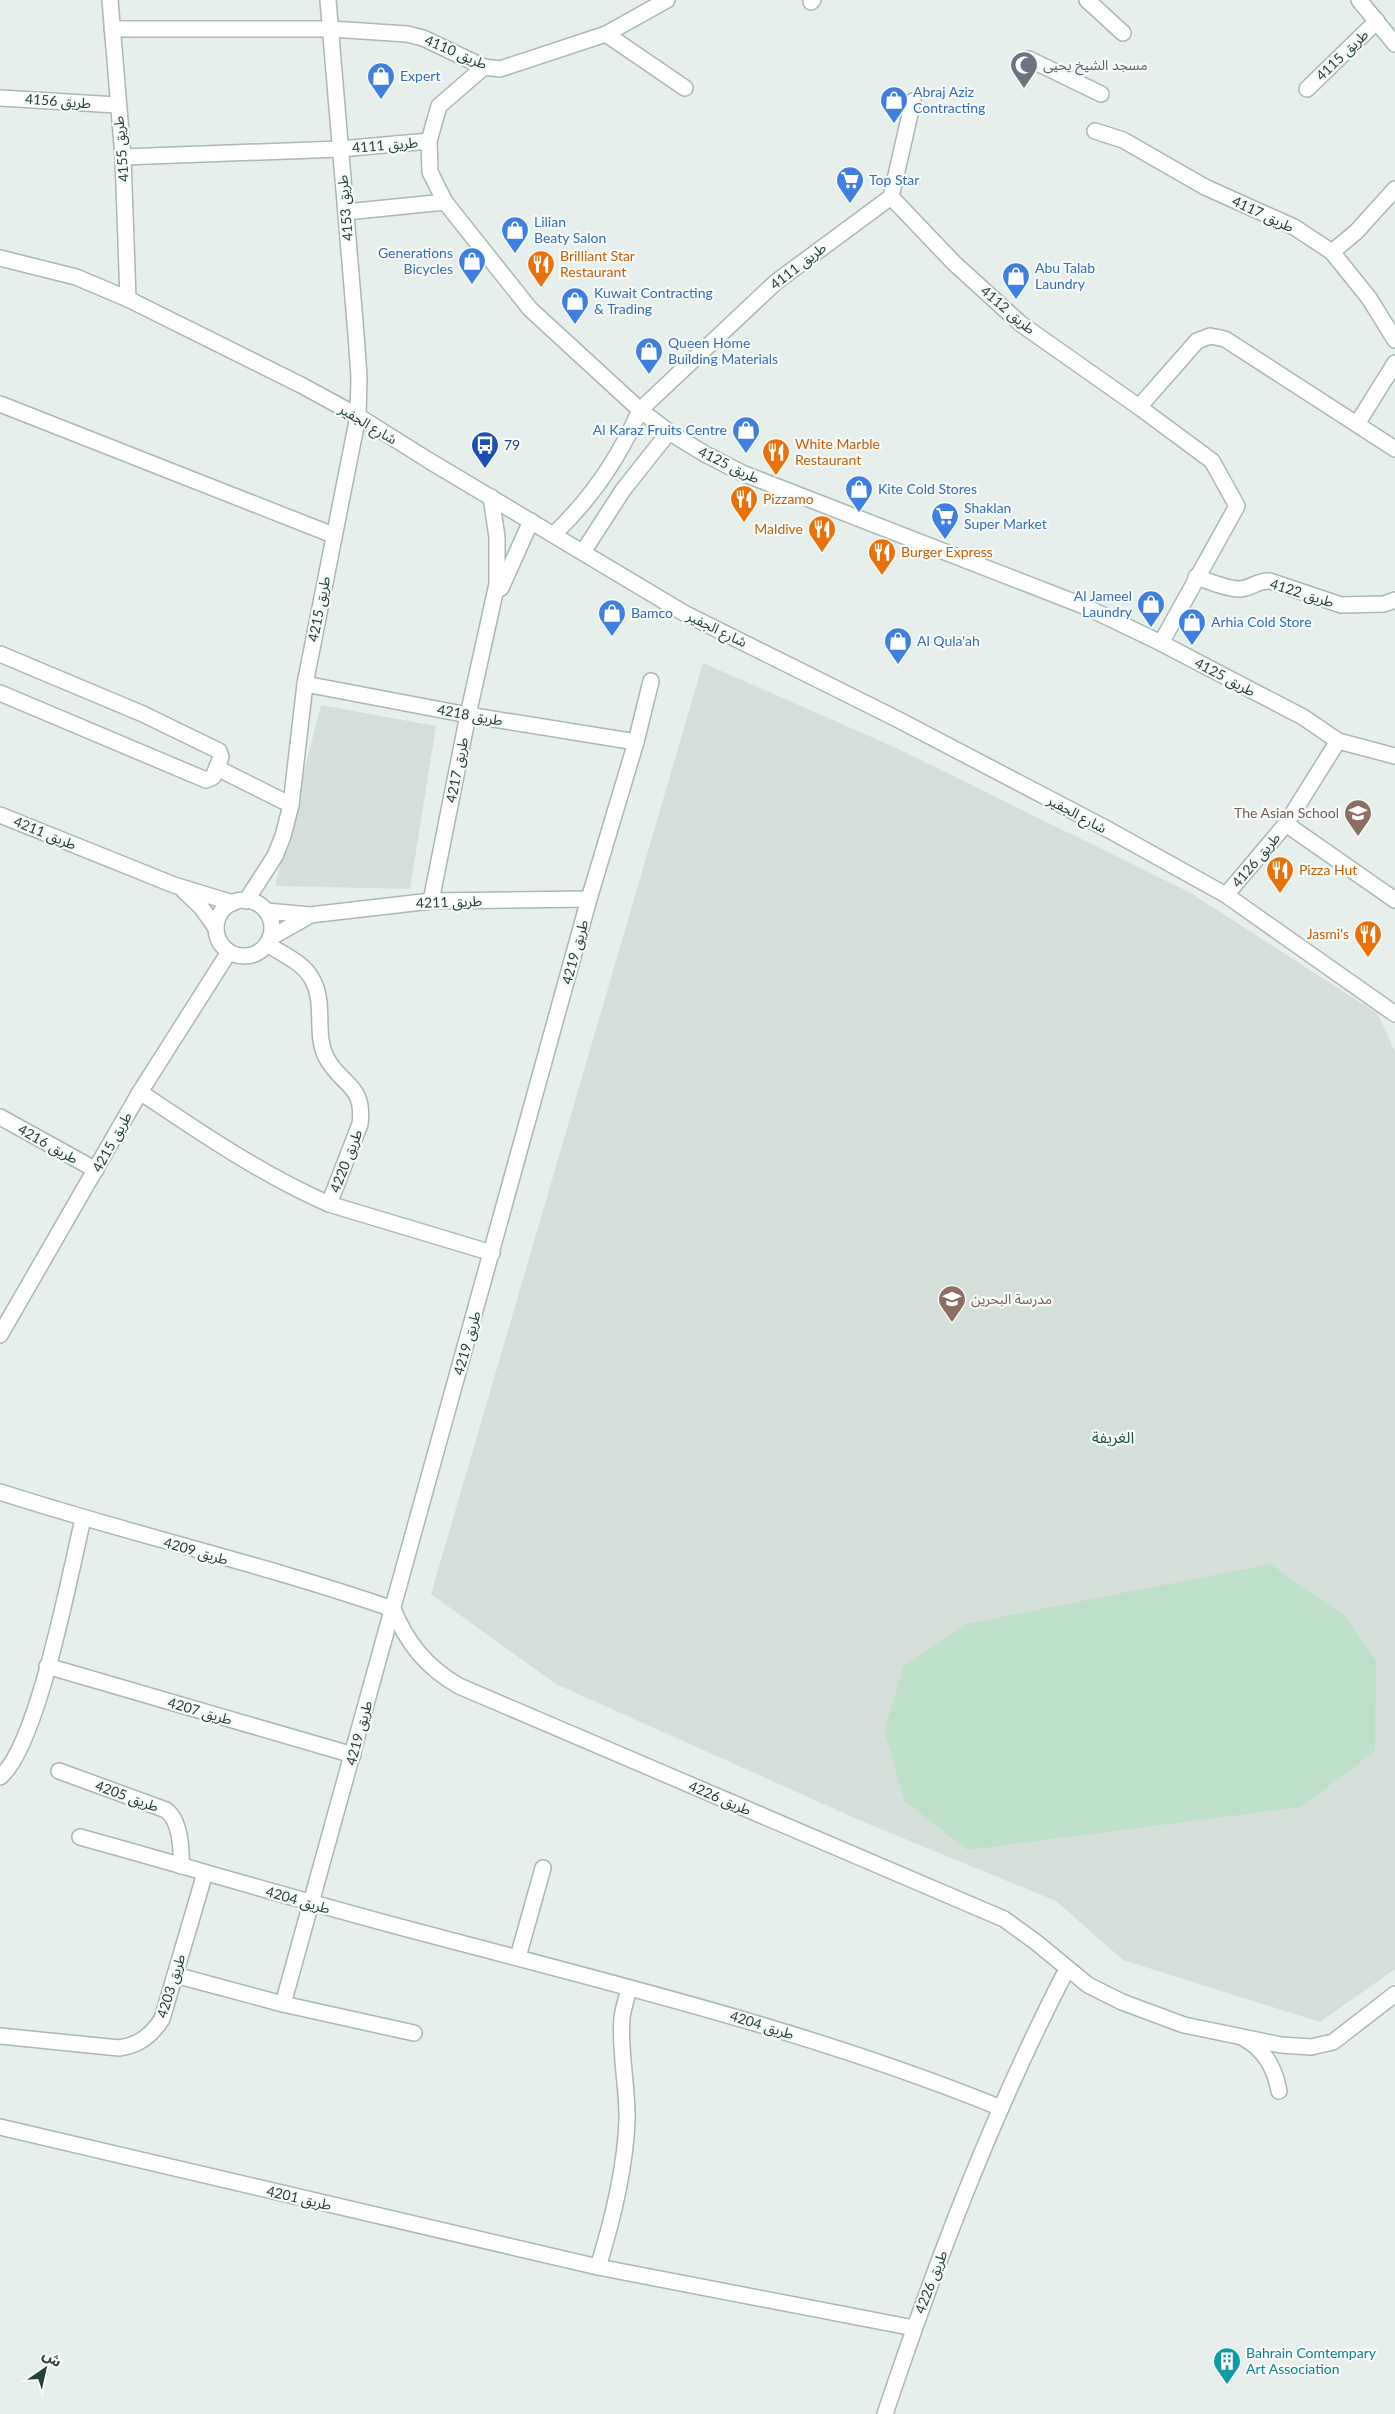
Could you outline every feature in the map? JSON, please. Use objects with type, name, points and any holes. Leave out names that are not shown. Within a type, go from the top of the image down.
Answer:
[{"type":"street","name":"طريق 4155","points":[[110,0],[117,105],[123,156],[128,299]]},
{"type":"street","name":"طريق 4153","points":[[328,0],[359,377],[358,416]]},
{"type":"street","name":"طريق 4110","points":[[112,29],[331,29],[407,34],[423,38],[484,67],[500,69],[606,34],[666,0]]},
{"type":"street","points":[[1087,0],[1123,33]]},
{"type":"street","points":[[1359,0],[1395,44]]},
{"type":"street","name":"طريق 4115","points":[[1307,89],[1377,21]]},
{"type":"street","points":[[606,34],[685,88]]},
{"type":"street","points":[[1029,59],[1101,94]]},
{"type":"street","name":"طريق 4111","points":[[484,67],[439,106],[429,141],[430,172],[445,202],[530,309],[640,410],[669,432]]},
{"type":"street","name":"طريق 4156","points":[[0,98],[117,105]]},
{"type":"street","points":[[891,197],[913,101]]},
{"type":"street","name":"طريق 4117","points":[[1095,130],[1123,140],[1205,187],[1294,227],[1332,252],[1369,298],[1395,340]]},
{"type":"street","name":"طريق 4111","points":[[123,156],[340,149],[429,141]]},
{"type":"street","points":[[1332,252],[1356,232],[1395,188]]},
{"type":"street","name":"طريق 4111","points":[[554,534],[579,509],[606,475],[640,410],[776,282],[891,197]]},
{"type":"street","name":"طريق 4112","points":[[891,197],[954,263],[1021,324],[1140,407],[1212,461],[1236,506],[1196,577]]},
{"type":"street","points":[[346,212],[445,202]]},
{"type":"street","name":"شارع الجفير","points":[[0,258],[76,277],[128,299],[244,355],[358,416],[684,613],[897,719],[1109,830],[1226,895],[1395,1014]]},
{"type":"street","points":[[1140,407],[1197,341],[1210,336],[1225,339],[1395,449]]},
{"type":"street","points":[[1357,424],[1395,363]]},
{"type":"street","points":[[0,404],[333,535]]},
{"type":"street","name":"طريق 4215","points":[[240,902],[275,856],[283,836],[290,805],[305,684],[358,416]]},
{"type":"street","points":[[582,552],[623,490],[669,432]]},
{"type":"street","name":"طريق 4125","points":[[669,432],[705,454],[742,473],[1043,590],[1161,643],[1303,718],[1338,741],[1395,756]]},
{"type":"street","points":[[606,475],[623,490]]},
{"type":"street","name":"طريق 4217","points":[[431,901],[468,715],[492,611],[498,557],[491,497]]},
{"type":"street","name":"طريق 4217","points":[[492,611],[508,570],[531,521]]},
{"type":"street","points":[[1161,643],[1196,577]]},
{"type":"street","name":"طريق 4122","points":[[1196,577],[1239,589],[1250,587],[1260,580],[1270,581],[1341,605],[1384,604],[1395,600]]},
{"type":"street","points":[[0,654],[134,711],[219,751],[222,757],[211,779],[206,780],[0,693]]},
{"type":"street","name":"طريق 4219","points":[[283,2004],[589,899],[636,742],[651,681]]},
{"type":"street","name":"طريق 4218","points":[[305,684],[468,715],[636,742]]},
{"type":"street","name":"طريق 4126","points":[[1226,895],[1286,824],[1338,741]]},
{"type":"street","points":[[217,768],[290,805]]},
{"type":"street","name":"طريق 4211","points":[[0,815],[174,885],[240,902]]},
{"type":"street","name":"طريق 4126","points":[[1286,824],[1395,900]]},
{"type":"street","name":"طريق 4211","points":[[174,885],[194,899],[216,928]]},
{"type":"street","name":"طريق 4211","points":[[266,911],[310,915],[431,901],[589,899]]},
{"type":"street","points":[[240,902],[260,906],[266,911],[271,924],[268,941],[254,954],[237,956],[229,952],[222,945],[216,928],[221,913],[240,902]]},
{"type":"street","name":"طريق 4211","points":[[268,941],[310,915]]},
{"type":"street","name":"طريق 4220","points":[[268,941],[299,965],[312,979],[318,991],[325,1056],[359,1097],[362,1111],[360,1124],[329,1204]]},
{"type":"street","name":"طريق 4215","points":[[0,1335],[140,1092],[229,952]]},
{"type":"street","name":"طريق 4220","points":[[140,1092],[262,1172],[329,1204],[492,1253]]},
{"type":"street","name":"طريق 4216","points":[[0,1117],[96,1170]]},
{"type":"street","name":"طريق 4209","points":[[0,1492],[83,1519],[345,1593],[393,1609]]},
{"type":"street","points":[[0,1777],[12,1763],[23,1743],[47,1666],[83,1519]]},
{"type":"street","name":"طريق 4226","points":[[393,1609],[407,1640],[417,1654],[443,1677],[459,1686],[1004,1919],[1038,1943],[1088,1986],[1157,2016],[1194,2028],[1295,2047],[1321,2046],[1333,2042],[1395,1994]]},
{"type":"street","name":"طريق 4207","points":[[47,1666],[353,1755]]},
{"type":"street","name":"طريق 4205","points":[[59,1771],[166,1810],[173,1815],[182,1852],[181,1866]]},
{"type":"street","name":"طريق 4204","points":[[80,1837],[312,1904],[717,2011],[816,2042],[950,2088],[1001,2108]]},
{"type":"street","points":[[518,1957],[543,1868]]},
{"type":"street","name":"طريق 4203","points":[[0,2036],[119,2048],[134,2046],[155,2030],[162,2019],[205,1873]]},
{"type":"street","name":"طريق 4226","points":[[598,2267],[914,2328],[965,2194],[1001,2108],[1067,1969]]},
{"type":"street","points":[[174,1975],[283,2004],[414,2033]]},
{"type":"street","points":[[598,2267],[612,2221],[623,2165],[627,2121],[622,2017],[629,1988]]},
{"type":"street","name":"طريق 4226","points":[[1239,2036],[1250,2042],[1268,2060],[1274,2070],[1279,2090]]},
{"type":"street","name":"طريق 4201","points":[[0,2127],[598,2267]]},
{"type":"street","points":[[885,2414],[914,2328]]},
{"type":"shaded area","name":"مدرسة البحرين","points":[[703,663],[892,746],[1189,892],[1378,1014],[1395,1052],[1395,1969],[1320,2022],[1123,1960],[1056,1901],[859,1820],[556,1684],[431,1594]]},
{"type":"shaded area","points":[[321,705],[436,726],[410,889],[275,886]]},
{"type":"green space","points":[[1270,1564],[1344,1615],[1376,1660],[1375,1751],[1301,1807],[967,1850],[905,1801],[884,1731],[904,1666],[965,1624]]},
{"type":"place","name":"مسجد الشيخ يحيى","points":[[1024,89]]},
{"type":"place","name":"Expert","points":[[381,100]]},
{"type":"place","name":"Abraj Aziz Contracting","points":[[894,124]]},
{"type":"place","name":"Top Star","points":[[850,204]]},
{"type":"place","name":"Lilian Beaty Salon","points":[[515,254]]},
{"type":"place","name":"Generations Bicycles","points":[[472,285]]},
{"type":"place","name":"Brilliant Star Restaurant","points":[[541,288]]},
{"type":"place","name":"Abu Talab Laundry","points":[[1016,300]]},
{"type":"place","name":"Kuwait Contracting & Trading","points":[[575,325]]},
{"type":"place","name":"Queen Home Building Materials","points":[[649,375]]},
{"type":"place","name":"Al Karaz Fruits Centre","points":[[746,454]]},
{"type":"place","name":"79","points":[[485,469]]},
{"type":"place","name":"White Marble Restaurant","points":[[776,476]]},
{"type":"place","name":"Kite Cold Stores","points":[[859,513]]},
{"type":"place","name":"Pizzamo","points":[[744,523]]},
{"type":"place","name":"Shaklan Super Market","points":[[945,540]]},
{"type":"place","name":"Maldive","points":[[822,553]]},
{"type":"place","name":"Burger Express","points":[[882,576]]},
{"type":"place","name":"Al Jameel Laundry","points":[[1151,628]]},
{"type":"place","name":"Bamco","points":[[612,637]]},
{"type":"place","name":"Arhia Cold Store","points":[[1192,646]]},
{"type":"place","name":"Al Qula'ah","points":[[898,665]]},
{"type":"place","name":"The Asian School","points":[[1358,837]]},
{"type":"place","name":"Pizza Hut","points":[[1280,894]]},
{"type":"place","name":"Jasmi's","points":[[1368,958]]},
{"type":"place","name":"مدرسة البحرين","points":[[952,1323]]},
{"type":"place","name":"Bahrain Comtempary Art Association","points":[[1227,2385]]},
{"type":"district","name":"الغريفة","points":[[1113,1437]]}]
